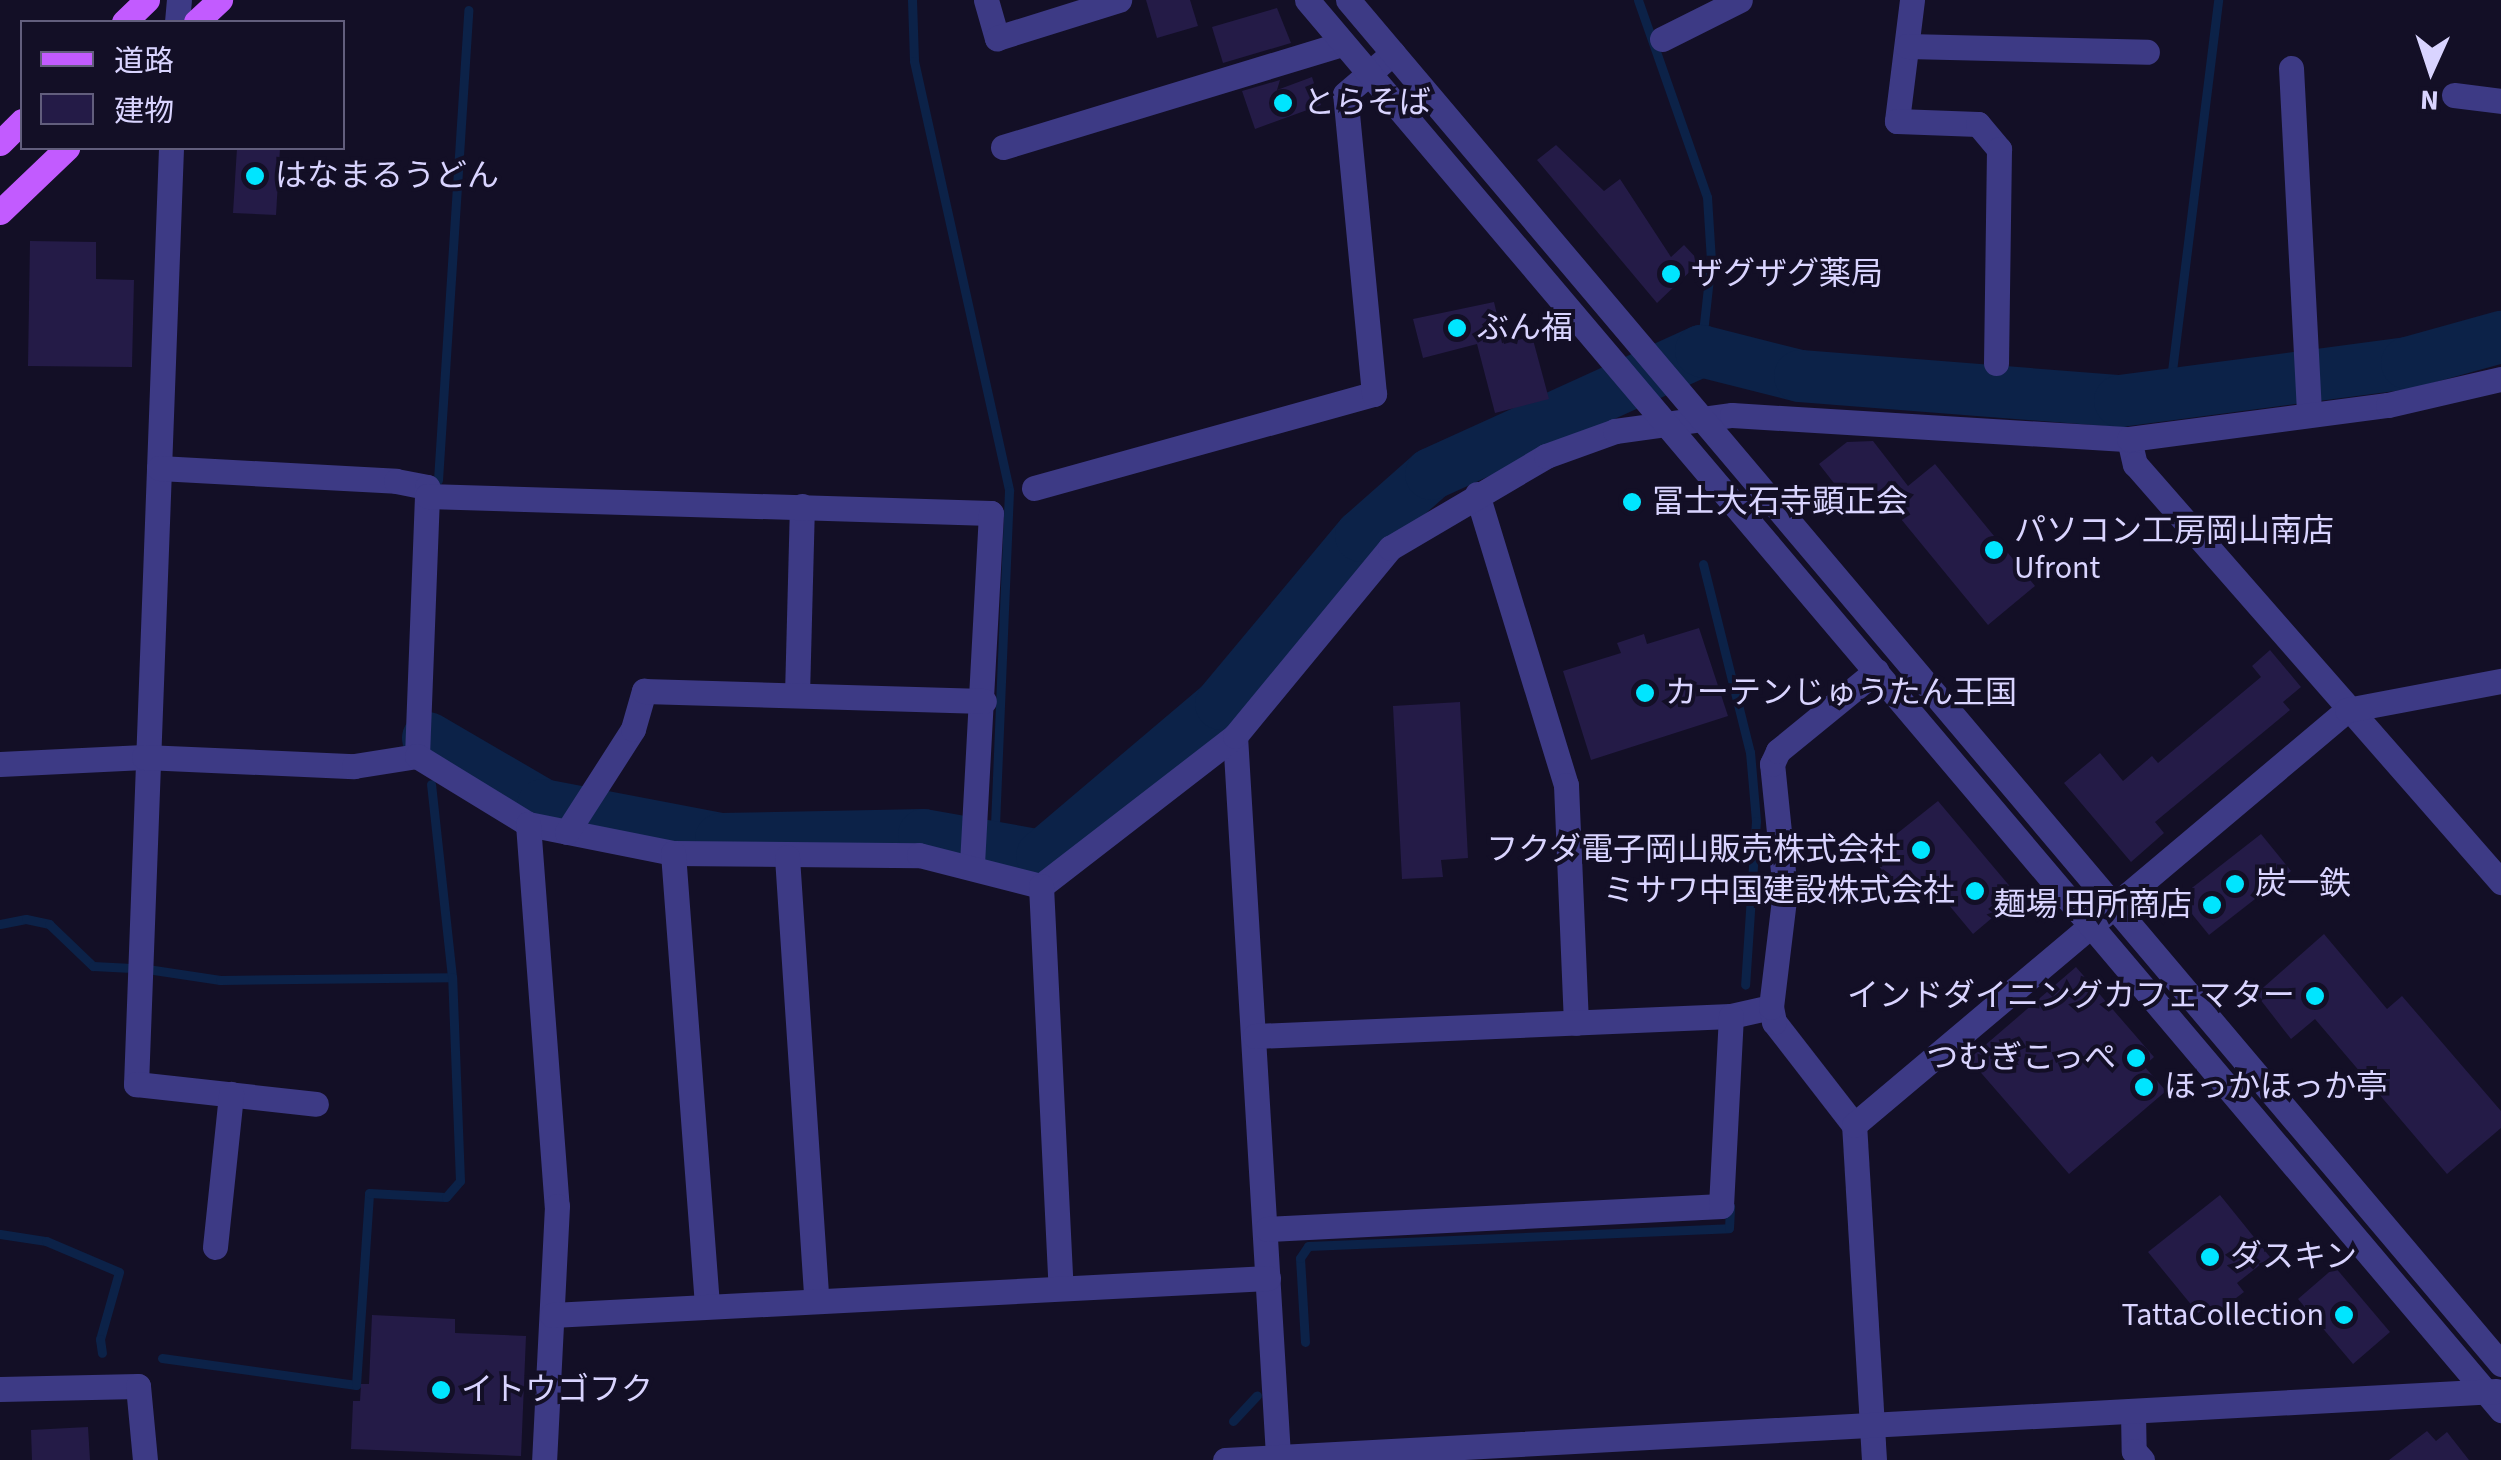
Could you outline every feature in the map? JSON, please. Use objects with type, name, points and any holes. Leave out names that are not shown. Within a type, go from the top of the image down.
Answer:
[{"type":"main road","points":[[126,20],[147,0]]},
{"type":"main road","points":[[198,20],[220,0]]},
{"type":"main road","points":[[0,143],[20,123]]},
{"type":"main road","points":[[0,212],[65,150]]},
{"type":"street","points":[[986,0],[997,38],[1119,0]]},
{"type":"street","points":[[1307,0],[2088,925],[2496,1398]]},
{"type":"street","points":[[1348,0],[2501,1364]]},
{"type":"street","points":[[1662,40],[1740,0]]},
{"type":"street","points":[[1912,0],[1898,120],[1978,124],[2000,149],[1996,363]]},
{"type":"street","points":[[1003,147],[1343,44]]},
{"type":"street","points":[[1906,46],[2147,52]]},
{"type":"street","points":[[1034,488],[1374,394],[1345,94],[1393,53]]},
{"type":"street","points":[[2292,68],[2308,406]]},
{"type":"street","points":[[2454,96],[2501,101]]},
{"type":"street","points":[[170,150],[144,757],[136,1084],[316,1104]]},
{"type":"street","points":[[1041,886],[1235,736],[1390,548],[1476,494],[1598,437],[1704,418],[2129,439],[2308,406],[2501,379]]},
{"type":"street","points":[[2129,439],[2135,464],[2501,882]]},
{"type":"street","points":[[159,468],[396,481],[427,487],[417,756]]},
{"type":"street","points":[[1476,494],[1566,785],[1576,1023]]},
{"type":"street","points":[[427,496],[990,514],[984,701],[973,853]]},
{"type":"street","points":[[798,696],[802,506]]},
{"type":"street","points":[[1874,1460],[1854,1125],[1774,1022],[1771,1007],[1785,891],[1772,764],[1778,751],[1876,671]]},
{"type":"street","points":[[1854,1125],[2347,710],[2501,681]]},
{"type":"street","points":[[577,818],[633,729],[644,691],[984,701]]},
{"type":"street","points":[[1235,736],[1256,1036],[1278,1458]]},
{"type":"street","points":[[0,764],[144,757],[354,766],[417,756],[528,824],[577,818],[672,853],[786,857],[973,853],[1041,886]]},
{"type":"street","points":[[528,824],[556,1206],[544,1460]]},
{"type":"street","points":[[672,853],[706,1304]]},
{"type":"street","points":[[786,857],[816,1299]]},
{"type":"street","points":[[1041,886],[1062,1288]]},
{"type":"street","points":[[1256,1036],[1732,1016],[1771,1007]]},
{"type":"street","points":[[1267,1229],[1721,1206],[1732,1016]]},
{"type":"street","points":[[215,1247],[230,1094]]},
{"type":"street","points":[[552,1315],[706,1304],[1268,1278]]},
{"type":"street","points":[[0,1389],[138,1386],[145,1460]]},
{"type":"street","points":[[1229,1460],[2133,1412],[2496,1398]]},
{"type":"street","points":[[2133,1412],[2134,1451],[2142,1460]]},
{"type":"building","points":[[1146,0],[1190,0],[1198,26],[1157,38]]},
{"type":"building","points":[[1277,8],[1291,43],[1223,63],[1212,27]]},
{"type":"building","points":[[1312,77],[1321,105],[1255,129],[1242,91],[1280,80],[1277,90]]},
{"type":"building","points":[[1556,145],[1604,191],[1620,179],[1671,257],[1684,245],[1700,262],[1657,303],[1537,160]]},
{"type":"building","points":[[237,150],[280,150],[276,215],[233,213]]},
{"type":"building","points":[[30,241],[96,242],[96,279],[134,280],[132,367],[28,366]]},
{"type":"building","points":[[1494,302],[1504,344],[1532,336],[1549,399],[1495,413],[1477,344],[1423,358],[1413,319]]},
{"type":"building","points":[[1873,441],[1908,486],[1935,464],[2035,586],[1988,625],[1878,491],[1855,510],[1819,464],[1847,442]]},
{"type":"building","points":[[1699,628],[1728,716],[1591,760],[1563,671],[1621,653],[1617,643],[1644,634],[1647,644]]},
{"type":"building","points":[[2270,650],[2301,687],[2283,702],[2290,710],[2155,822],[2164,833],[2131,862],[2064,783],[2100,753],[2123,781],[2152,756],[2158,763],[2261,677],[2252,666]]},
{"type":"building","points":[[1460,702],[1468,858],[1441,860],[1443,877],[1402,879],[1393,706]]},
{"type":"building","points":[[1938,801],[2018,896],[1973,934],[1928,880],[1905,899],[1870,855]]},
{"type":"building","points":[[2261,834],[2291,871],[2209,935],[2179,898]]},
{"type":"building","points":[[2324,934],[2387,1009],[2402,996],[2501,1111],[2501,1128],[2447,1174],[2315,1019],[2291,1039],[2256,994]]},
{"type":"building","points":[[2076,967],[2154,1057],[2144,1066],[2166,1091],[2069,1174],[1969,1059]]},
{"type":"building","points":[[2220,1195],[2270,1257],[2237,1283],[2244,1292],[2215,1314],[2208,1306],[2198,1313],[2148,1252]]},
{"type":"building","points":[[2335,1267],[2390,1332],[2353,1364],[2298,1299]]},
{"type":"building","points":[[372,1315],[455,1319],[455,1333],[526,1336],[521,1456],[351,1449],[353,1401],[360,1401],[361,1384],[369,1384]]},
{"type":"building","points":[[88,1427],[90,1460],[32,1460],[31,1430]]},
{"type":"building","points":[[2427,1431],[2436,1441],[2447,1432],[2469,1460],[2389,1460]]},
{"type":"waterway","points":[[912,0],[914,61],[1009,491],[994,847]]},
{"type":"waterway","points":[[1638,0],[1707,197],[1711,260],[1701,351]]},
{"type":"waterway","points":[[2169,395],[2218,0]]},
{"type":"waterway","points":[[438,480],[468,10]]},
{"type":"waterway","points":[[428,738],[543,805],[721,839],[924,835],[1042,856],[1221,704],[1361,536],[1431,474],[1701,351],[1800,376],[2120,401],[2407,363],[2501,337]]},
{"type":"waterway","points":[[1703,564],[1750,752],[1756,821],[1745,985]]},
{"type":"waterway","points":[[147,969],[220,980],[452,977],[431,784]]},
{"type":"waterway","points":[[0,924],[26,919],[49,924],[93,966],[127,968]]},
{"type":"waterway","points":[[162,1358],[356,1385],[369,1193],[446,1197],[460,1181],[452,977]]},
{"type":"waterway","points":[[1305,1342],[1300,1258],[1308,1246],[1729,1228],[1730,1206]]},
{"type":"waterway","points":[[0,1234],[46,1241],[119,1272],[100,1339],[102,1353]]},
{"type":"waterway","points":[[1233,1421],[1257,1395]]},
{"type":"place","name":"とらそば","points":[[1283,103]]},
{"type":"place","name":"はなまるうどん","points":[[255,176]]},
{"type":"place","name":"ザグザグ薬局","points":[[1671,274]]},
{"type":"place","name":"ぶん福","points":[[1457,328]]},
{"type":"place","name":"冨士大石寺顕正会","points":[[1632,502]]},
{"type":"place","name":"パソコン工房岡山南店 Ufront","points":[[1994,550]]},
{"type":"place","name":"カーテンじゅうたん王国","points":[[1645,693]]},
{"type":"place","name":"フクダ電子岡山販売株式会社","points":[[1921,850]]},
{"type":"place","name":"炭一鉄","points":[[2235,884]]},
{"type":"place","name":"ミサワ中国建設株式会社","points":[[1975,891]]},
{"type":"place","name":"麺場 田所商店","points":[[2212,905]]},
{"type":"place","name":"インドダイニングカフェマター","points":[[2315,996]]},
{"type":"place","name":"つむぎこっぺ","points":[[2136,1058]]},
{"type":"place","name":"ほっかほっか亭","points":[[2144,1087]]},
{"type":"place","name":"ダスキン","points":[[2210,1257]]},
{"type":"place","name":"TattaCollection","points":[[2344,1315]]},
{"type":"place","name":"イトウゴフク","points":[[441,1390]]}]
